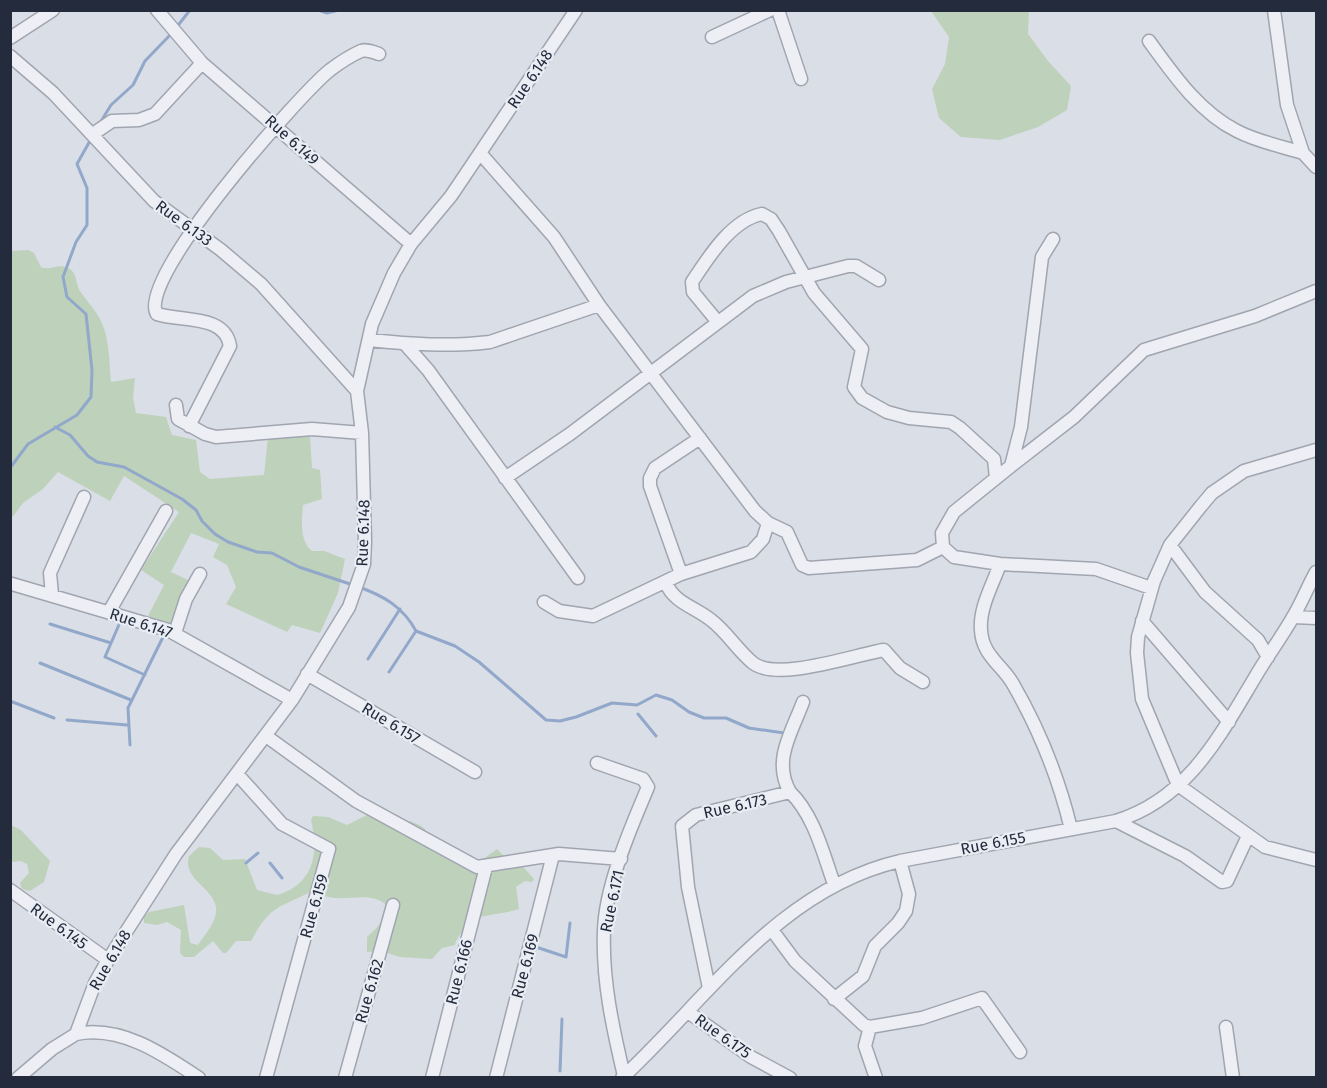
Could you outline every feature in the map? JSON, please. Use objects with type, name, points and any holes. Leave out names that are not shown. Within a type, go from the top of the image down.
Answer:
[{"type":"street","points":[[10,38],[52,10]]},
{"type":"street","name":"Rue 6.149","points":[[157,10],[202,63],[278,126],[411,244]]},
{"type":"street","name":"Rue 6.148","points":[[76,1034],[95,983],[176,854],[238,775],[292,700],[342,621],[360,579],[365,541],[362,433],[357,391],[382,298],[411,244],[451,196],[576,10]]},
{"type":"street","points":[[712,37],[770,10]]},
{"type":"street","points":[[778,10],[801,79]]},
{"type":"street","points":[[1274,10],[1287,105],[1303,153],[1317,167]]},
{"type":"street","points":[[1149,41],[1180,83],[1211,113],[1234,130],[1257,140],[1303,153]]},
{"type":"street","points":[[189,426],[230,346],[229,337],[221,327],[163,316],[155,310],[168,265],[191,228],[229,181],[330,70],[361,51],[369,50],[379,54]]},
{"type":"street","name":"Rue 6.133","points":[[10,56],[53,93],[154,201],[261,284],[321,348],[357,391]]},
{"type":"street","points":[[93,134],[112,121],[139,120],[155,114],[202,63]]},
{"type":"street","points":[[480,153],[546,228],[599,305],[755,512],[768,523],[787,532],[796,558],[802,565],[809,568],[917,560],[943,547]]},
{"type":"street","points":[[717,321],[693,292],[692,282],[711,255],[751,216],[762,214],[771,219],[814,292],[862,349],[854,387],[862,398],[898,415],[951,422],[994,459],[996,478]]},
{"type":"street","points":[[1011,466],[1021,427],[1031,361],[1042,257],[1053,239]]},
{"type":"street","points":[[505,478],[652,373],[717,321],[753,296],[804,276],[856,266],[879,280]]},
{"type":"street","points":[[1151,588],[1096,569],[1000,564],[954,557],[943,547],[942,533],[954,512],[1074,417],[1144,350],[1255,316],[1317,291]]},
{"type":"street","points":[[369,340],[405,344],[490,342],[599,305]]},
{"type":"street","points":[[405,344],[428,370],[578,578]]},
{"type":"street","points":[[176,405],[178,419],[216,437],[312,429],[362,433]]},
{"type":"street","points":[[681,574],[650,486],[650,478],[655,468],[700,438]]},
{"type":"street","points":[[1317,450],[1244,471],[1212,493],[1170,545],[1151,588],[1142,621],[1137,653],[1142,699],[1178,785],[1248,836],[1273,850],[1317,860]]},
{"type":"street","points":[[52,595],[50,573],[84,497]]},
{"type":"street","points":[[109,612],[166,511]]},
{"type":"street","points":[[544,602],[559,611],[593,616],[681,574],[751,552],[763,539],[768,523]]},
{"type":"street","points":[[1170,545],[1205,592],[1258,640],[1268,657]]},
{"type":"street","points":[[1000,564],[981,617],[981,633],[989,657],[1012,682],[1037,733],[1061,787],[1071,829]]},
{"type":"street","name":"Rue 6.155","points":[[629,1075],[741,954],[808,900],[834,884],[871,867],[1116,821],[1138,814],[1178,785],[1208,755],[1293,617],[1317,572]]},
{"type":"street","points":[[175,633],[186,599],[200,574]]},
{"type":"street","points":[[666,583],[670,593],[711,619],[753,663],[765,669],[812,669],[884,650],[900,668],[923,682]]},
{"type":"street","name":"Rue 6.147","points":[[12,584],[175,633],[292,700]]},
{"type":"street","points":[[1293,617],[1317,618]]},
{"type":"street","points":[[1142,621],[1229,722]]},
{"type":"street","name":"Rue 6.157","points":[[308,674],[475,772]]},
{"type":"street","name":"Rue 6.173","points":[[710,988],[688,887],[682,826],[696,815],[790,792],[783,779],[782,760],[803,702]]},
{"type":"street","points":[[266,735],[356,801],[470,864],[486,867],[553,855],[621,859]]},
{"type":"street","name":"Rue 6.171","points":[[597,763],[643,779],[648,787],[628,834],[608,904],[604,948],[613,1027],[629,1075]]},
{"type":"street","name":"Rue 6.159","points":[[238,775],[282,824],[329,849],[266,1077]]},
{"type":"street","points":[[790,792],[799,801],[812,825],[834,884]]},
{"type":"street","points":[[1116,821],[1185,856],[1222,882],[1227,881],[1248,836]]},
{"type":"street","name":"Rue 6.169","points":[[496,1077],[553,855]]},
{"type":"street","points":[[834,999],[863,976],[875,946],[898,923],[906,911],[909,894],[900,861]]},
{"type":"street","name":"Rue 6.166","points":[[432,1077],[486,867]]},
{"type":"street","name":"Rue 6.145","points":[[10,890],[108,960]]},
{"type":"street","name":"Rue 6.162","points":[[345,1077],[393,906]]},
{"type":"street","points":[[772,930],[795,961],[834,999],[858,1020],[870,1027],[922,1018],[982,998],[1020,1052]]},
{"type":"street","name":"Rue 6.175","points":[[688,1012],[751,1057],[790,1077]]},
{"type":"street","points":[[870,1027],[866,1046],[876,1077]]},
{"type":"street","points":[[1226,1027],[1233,1077]]},
{"type":"street","points":[[18,1077],[52,1049],[76,1034],[97,1031],[129,1039],[199,1077]]},
{"type":"green space","points":[[931,11],[1029,11],[1028,34],[1071,86],[1067,110],[1038,127],[1000,140],[961,137],[939,118],[932,89],[945,64],[949,37]]},
{"type":"green space","points":[[28,250],[34,253],[41,267],[64,267],[75,275],[78,288],[97,314],[104,330],[111,382],[135,378],[133,398],[136,413],[166,417],[172,435],[196,440],[200,472],[210,479],[264,475],[268,437],[310,437],[312,468],[320,470],[322,499],[303,505],[303,536],[312,551],[324,551],[345,559],[338,593],[320,633],[292,625],[287,632],[226,604],[236,587],[227,565],[213,557],[219,544],[191,533],[171,572],[190,581],[173,624],[148,616],[164,585],[141,570],[179,512],[124,476],[110,501],[58,472],[43,489],[23,503],[11,519],[11,251]]},
{"type":"green space","points":[[373,812],[397,822],[408,821],[418,825],[425,829],[427,840],[474,860],[482,860],[497,849],[503,855],[517,860],[534,879],[532,882],[525,881],[516,887],[519,909],[476,920],[462,932],[455,945],[442,948],[432,959],[400,957],[381,951],[367,952],[367,937],[383,918],[385,904],[370,898],[338,898],[322,895],[319,887],[279,907],[266,918],[251,941],[236,941],[226,953],[223,953],[213,941],[194,957],[184,957],[180,953],[181,930],[167,922],[157,925],[144,923],[144,917],[149,912],[184,905],[190,943],[198,945],[214,921],[216,908],[214,900],[196,880],[188,865],[189,856],[199,847],[210,848],[223,860],[245,859],[257,890],[277,895],[299,883],[311,866],[314,855],[311,820],[313,816],[328,817],[347,825]]},
{"type":"green space","points":[[11,825],[21,830],[50,861],[44,882],[30,891],[22,889],[20,883],[29,873],[27,864],[21,861],[11,862]]},
{"type":"waterway","points":[[176,28],[190,10]]},
{"type":"waterway","points":[[318,10],[327,13],[339,10]]},
{"type":"waterway","points":[[100,123],[111,105],[133,85],[145,61],[172,33]]},
{"type":"waterway","points":[[10,468],[28,444],[77,415],[91,397],[92,370],[86,314],[67,297],[63,277],[76,242],[87,225],[87,188],[77,164],[91,139]]},
{"type":"waterway","points":[[55,427],[70,435],[88,456],[97,462],[124,467],[182,499],[196,510],[202,521],[215,534],[228,542],[257,552],[272,553],[299,567],[353,585]]},
{"type":"waterway","points":[[359,587],[392,603],[405,615],[416,631],[455,646],[479,662],[546,720],[560,721],[576,717],[612,703],[637,705],[656,695],[672,700],[689,712],[704,718],[726,718],[749,728],[784,733]]},
{"type":"waterway","points":[[368,659],[400,609]]},
{"type":"waterway","points":[[121,620],[105,657],[145,675]]},
{"type":"waterway","points":[[50,624],[111,643]]},
{"type":"waterway","points":[[389,672],[416,631]]},
{"type":"waterway","points":[[130,745],[128,708],[164,635]]},
{"type":"waterway","points":[[40,663],[131,700]]},
{"type":"waterway","points":[[10,701],[54,718]]},
{"type":"waterway","points":[[638,714],[656,736]]},
{"type":"waterway","points":[[67,720],[127,725]]},
{"type":"waterway","points":[[246,863],[258,853]]},
{"type":"waterway","points":[[270,863],[282,878]]},
{"type":"waterway","points":[[536,947],[566,957],[570,923]]},
{"type":"waterway","points":[[560,1071],[562,1019]]}]
